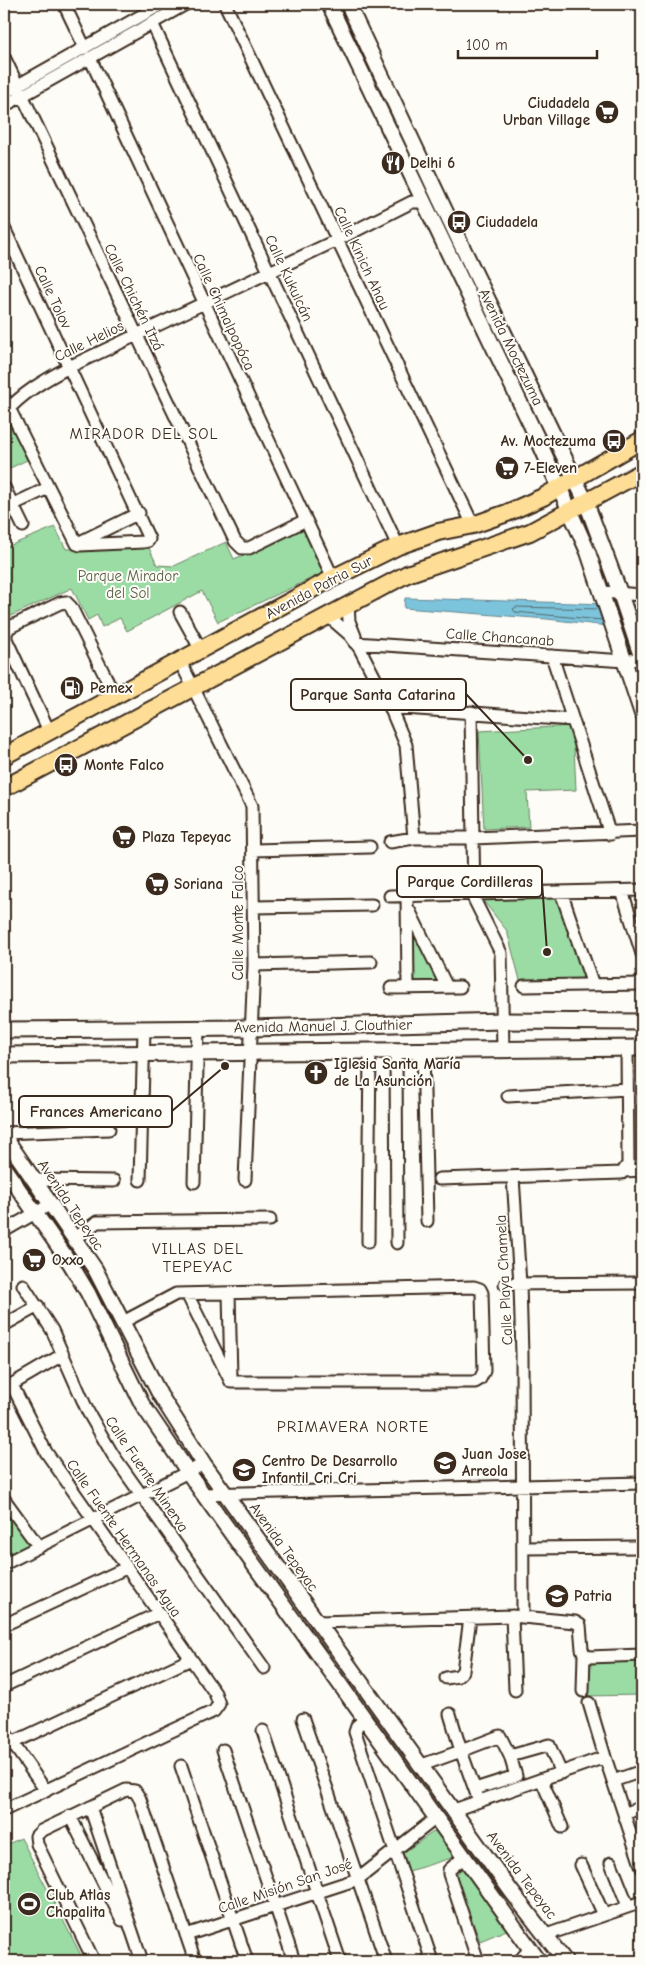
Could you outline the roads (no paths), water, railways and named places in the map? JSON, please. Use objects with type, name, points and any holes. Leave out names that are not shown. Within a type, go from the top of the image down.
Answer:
[{"type":"main road","name":"Avenida Patria Sur","points":[[4,756],[333,578],[398,546],[438,532],[473,525],[507,513],[558,490],[642,440]]},
{"type":"main road","name":"Avenida Patria Sur","points":[[4,788],[406,574],[530,532],[642,472]]},
{"type":"main road","name":"Avenida Manuel J. Clouthier","points":[[4,1030],[252,1028],[502,1021],[642,1022]]},
{"type":"main road","points":[[343,1025],[344,1051]]},
{"type":"main road","points":[[117,1029],[118,1054]]},
{"type":"main road","name":"Avenida Manuel J. Clouthier","points":[[4,1055],[642,1048]]},
{"type":"street","name":"Calle Chimalpopóca","points":[[64,4],[333,578]]},
{"type":"street","points":[[87,53],[162,4]]},
{"type":"street","points":[[4,93],[19,90],[87,53],[186,4]]},
{"type":"street","name":"Calle Kinich Ahau","points":[[225,4],[473,525]]},
{"type":"street","name":"Avenida Moctezuma","points":[[329,4],[418,198],[540,444],[558,490],[588,552],[642,714]]},
{"type":"street","name":"Avenida Moctezuma","points":[[348,4],[586,502],[637,638],[642,659]]},
{"type":"street","name":"Calle Kukulcán","points":[[152,22],[398,546]]},
{"type":"street","name":"Calle Chichén Itzá","points":[[4,58],[235,541],[242,548],[249,548],[306,520]]},
{"type":"street","points":[[4,106],[19,90]]},
{"type":"street","name":"Calle Helios","points":[[5,406],[69,367],[135,334],[337,240],[418,198]]},
{"type":"street","name":"Calle Tolov","points":[[4,228],[149,536],[148,541],[77,544]]},
{"type":"street","points":[[5,406],[77,544],[139,513]]},
{"type":"street","points":[[4,487],[23,526]]},
{"type":"street","points":[[12,505],[48,488]]},
{"type":"street","points":[[603,595],[622,598],[642,595]]},
{"type":"street","points":[[49,731],[6,639],[6,632],[10,627],[60,603],[66,602],[71,607],[115,696]]},
{"type":"street","points":[[348,604],[351,629],[390,707],[406,745],[414,838]]},
{"type":"street","points":[[180,612],[201,650]]},
{"type":"street","points":[[327,615],[350,635],[358,645]]},
{"type":"street","points":[[620,646],[637,638]]},
{"type":"street","name":"Calle Chancanab","points":[[358,645],[625,661],[642,659]]},
{"type":"street","points":[[552,656],[610,834]]},
{"type":"street","name":"Calle Monte Falco","points":[[180,661],[252,806],[254,964],[252,1052],[245,1180]]},
{"type":"street","points":[[390,707],[573,720]]},
{"type":"street","points":[[471,712],[474,899],[501,953],[503,1050]]},
{"type":"street","points":[[390,842],[414,838],[610,834],[642,831]]},
{"type":"street","points":[[253,850],[370,847]]},
{"type":"street","points":[[390,896],[407,901],[474,894],[642,890]]},
{"type":"street","points":[[622,891],[642,954]]},
{"type":"street","points":[[561,892],[593,985]]},
{"type":"street","points":[[407,901],[447,987]]},
{"type":"street","points":[[407,901],[408,988]]},
{"type":"street","points":[[253,907],[372,905]]},
{"type":"street","points":[[254,964],[371,962]]},
{"type":"street","points":[[524,986],[642,984]]},
{"type":"street","points":[[391,988],[460,987]]},
{"type":"street","points":[[194,1182],[198,1028]]},
{"type":"street","points":[[140,1180],[144,1029]]},
{"type":"street","points":[[624,1171],[628,1164],[626,1048]]},
{"type":"street","points":[[423,1050],[426,1221]]},
{"type":"street","points":[[368,1242],[370,1051]]},
{"type":"street","points":[[396,1051],[397,1243]]},
{"type":"street","points":[[508,1096],[627,1089]]},
{"type":"street","points":[[4,1135],[109,1129]]},
{"type":"street","name":"Avenida Tepeyac","points":[[4,1135],[95,1269],[160,1395],[224,1494],[319,1622],[506,1884],[565,1961]]},
{"type":"street","points":[[4,1168],[70,1263],[88,1294],[142,1404],[204,1494],[489,1892],[527,1955],[539,1961]]},
{"type":"street","points":[[439,1179],[618,1174],[624,1171],[642,1170]]},
{"type":"street","name":"Calle Playa Chamela","points":[[513,1178],[520,1284],[523,1548],[517,1617],[515,1690]]},
{"type":"street","points":[[35,1180],[114,1181]]},
{"type":"street","points":[[4,1231],[51,1204]]},
{"type":"street","points":[[75,1238],[97,1222],[270,1220]]},
{"type":"street","points":[[505,1284],[642,1283]]},
{"type":"street","name":"Calle Fuente Minerva","points":[[23,1285],[52,1330],[88,1412],[113,1455],[264,1668]]},
{"type":"street","points":[[123,1322],[176,1294],[474,1287],[480,1289],[483,1297],[484,1372],[475,1382],[231,1382]]},
{"type":"street","points":[[229,1293],[231,1382]]},
{"type":"street","points":[[186,1294],[231,1382]]},
{"type":"street","points":[[4,1325],[38,1306]]},
{"type":"street","points":[[8,1387],[62,1355]]},
{"type":"street","name":"Calle Fuente Hermanas Agua","points":[[8,1387],[46,1452],[92,1520],[219,1698],[219,1704],[214,1711],[46,1791]]},
{"type":"street","points":[[4,1564],[204,1464]]},
{"type":"street","points":[[204,1494],[642,1483]]},
{"type":"street","points":[[4,1499],[39,1547]]},
{"type":"street","points":[[523,1548],[642,1547]]},
{"type":"street","points":[[4,1626],[126,1568]]},
{"type":"street","points":[[4,1686],[159,1613]]},
{"type":"street","points":[[319,1622],[517,1617],[579,1623],[584,1654],[583,1691]]},
{"type":"street","points":[[446,1678],[458,1676],[463,1671],[470,1618]]},
{"type":"street","points":[[584,1654],[589,1657],[642,1655]]},
{"type":"street","points":[[12,1743],[191,1660]]},
{"type":"street","points":[[589,1703],[642,1868]]},
{"type":"street","points":[[450,1714],[479,1801]]},
{"type":"street","points":[[303,1719],[386,1961]]},
{"type":"street","points":[[365,1719],[357,1726],[355,1732],[432,1961]]},
{"type":"street","points":[[4,1731],[46,1791],[4,1810]]},
{"type":"street","points":[[263,1731],[340,1961]]},
{"type":"street","points":[[422,1765],[500,1736],[510,1756],[520,1788]]},
{"type":"street","points":[[510,1756],[549,1745],[561,1773]]},
{"type":"street","points":[[394,1760],[410,1748]]},
{"type":"street","points":[[223,1750],[294,1961]]},
{"type":"street","points":[[454,1810],[542,1781],[605,1757]]},
{"type":"street","points":[[181,1766],[247,1961]]},
{"type":"street","points":[[613,1781],[642,1771]]},
{"type":"street","points":[[475,1789],[516,1776]]},
{"type":"street","points":[[542,1781],[562,1827]]},
{"type":"street","points":[[94,1961],[37,1844],[36,1836],[41,1830],[126,1790],[135,1791],[140,1799],[195,1961]]},
{"type":"street","points":[[90,1807],[141,1959]]},
{"type":"street","points":[[624,1814],[642,1807]]},
{"type":"street","points":[[70,1816],[141,1959]]},
{"type":"street","name":"Calle Misión San José","points":[[186,1935],[358,1879],[436,1818]]},
{"type":"street","points":[[464,1857],[448,1870],[478,1961]]},
{"type":"street","points":[[611,1863],[628,1906]]},
{"type":"street","points":[[581,1865],[604,1915]]},
{"type":"street","points":[[489,1892],[506,1884]]},
{"type":"street","points":[[546,1935],[642,1902]]},
{"type":"water","points":[[405,598],[642,605],[642,630],[547,619],[404,608]]},
{"type":"place","name":"Ciudadela Urban Village","points":[[607,112]]},
{"type":"place","name":"Delhi 6","points":[[393,163]]},
{"type":"place","name":"Ciudadela","points":[[459,222]]},
{"type":"place","name":"Av. Moctezuma","points":[[614,441]]},
{"type":"place","name":"7-Eleven","points":[[507,468]]},
{"type":"place","name":"Pemex","points":[[72,688]]},
{"type":"place","name":"Parque Santa Catarina","points":[[528,760]]},
{"type":"place","name":"Monte Falco","points":[[66,765]]},
{"type":"place","name":"Plaza Tepeyac","points":[[124,837]]},
{"type":"place","name":"Soriana","points":[[157,884]]},
{"type":"place","name":"Parque Cordilleras","points":[[547,952]]},
{"type":"place","name":"Frances Americano","points":[[225,1066]]},
{"type":"place","name":"Iglesia Santa María de La Asunción","points":[[316,1073]]},
{"type":"place","name":"Oxxo","points":[[34,1260]]},
{"type":"place","name":"Juan Jose Arreola","points":[[445,1463]]},
{"type":"place","name":"Centro De Desarrollo Infantil Cri Cri","points":[[244,1470]]},
{"type":"place","name":"Patria","points":[[557,1596]]},
{"type":"place","name":"Club Atlas Chapalita","points":[[29,1904]]},
{"type":"district","name":"MIRADOR DEL SOL","points":[[144,434]]},
{"type":"district","name":"VILLAS DEL TEPEYAC","points":[[198,1258]]},
{"type":"district","name":"PRIMAVERA NORTE","points":[[353,1427]]},
{"type":"park label","name":"Parque Mirador del Sol","points":[[128,584]]}]
